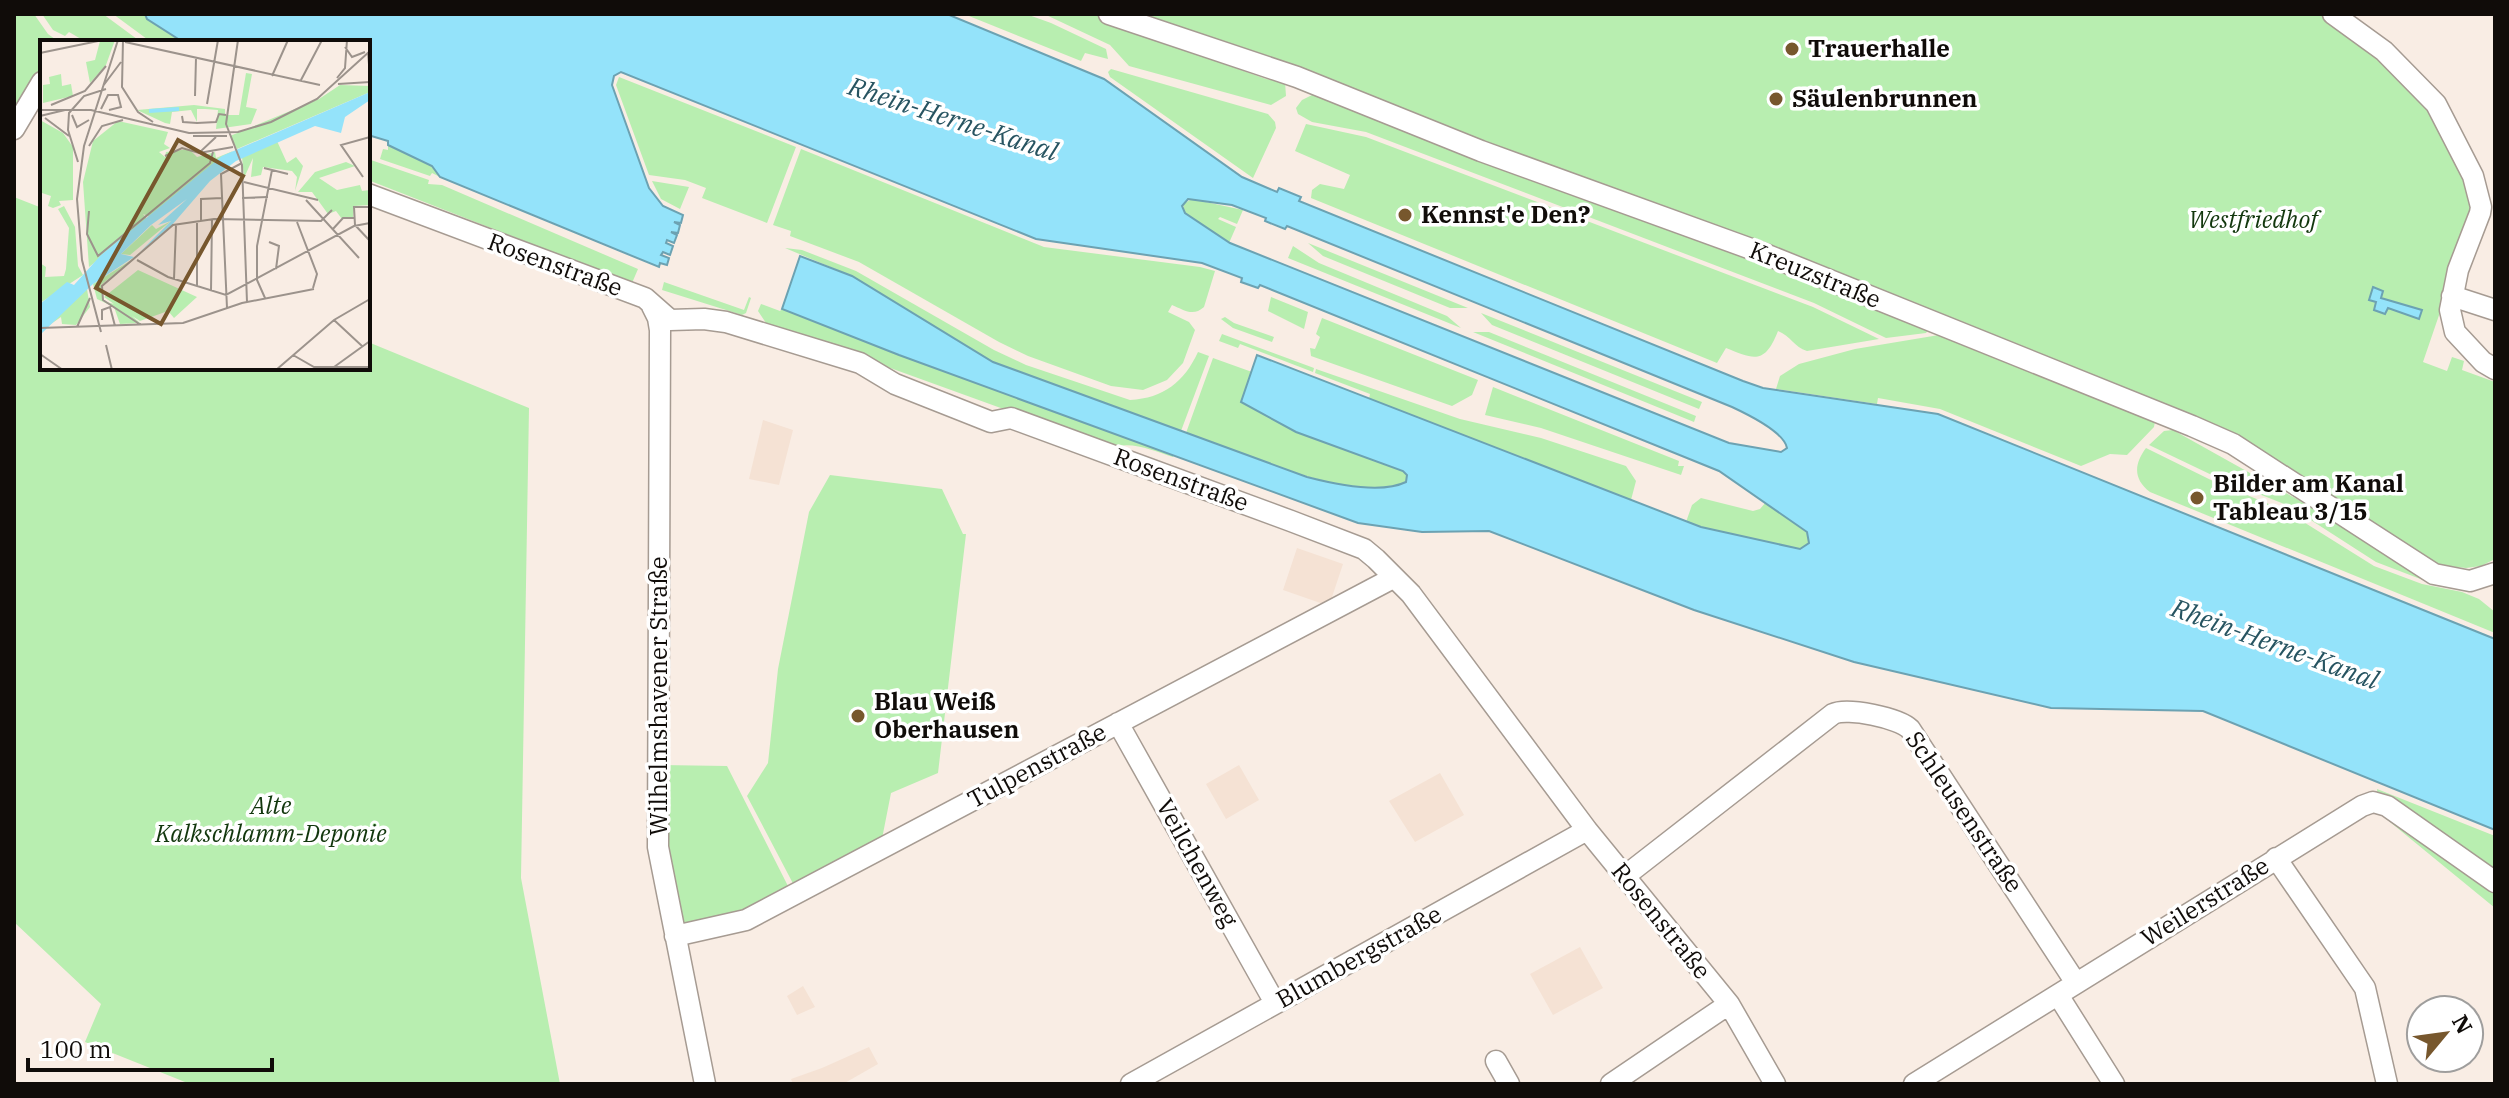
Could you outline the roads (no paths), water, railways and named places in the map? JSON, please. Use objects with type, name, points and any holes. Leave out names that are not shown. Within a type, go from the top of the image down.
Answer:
[{"type":"street","name":"Kreuzstraße","points":[[1109,14],[1297,77],[1481,151],[1765,254],[2192,426],[2233,444],[2434,574],[2470,581],[2495,573]]},
{"type":"street","points":[[2333,14],[2384,51],[2436,104],[2473,176],[2480,213],[2458,270],[2450,310],[2455,332],[2492,368]]},
{"type":"street","points":[[14,129],[40,85]]},
{"type":"street","name":"Rosenstraße","points":[[370,195],[645,298],[670,320],[726,322],[860,363],[895,384],[991,422],[1011,418],[1364,549],[1411,594],[1587,830],[1729,1004],[1775,1084]]},
{"type":"street","points":[[2452,296],[2495,310]]},
{"type":"street","name":"Wilhelmshavener Straße","points":[[651,305],[660,330],[658,847],[705,1084]]},
{"type":"street","name":"Tulpenstraße","points":[[675,936],[746,920],[1393,578]]},
{"type":"street","name":"Schleusenstraße","points":[[1625,876],[1833,714],[1847,710],[1901,722],[1910,729],[2076,983]]},
{"type":"street","name":"Veilchenweg","points":[[1118,723],[1275,1003]]},
{"type":"street","name":"Weilerstraße","points":[[1914,1084],[2276,858],[2373,802],[2387,806],[2495,882]]},
{"type":"street","name":"Blumbergstraße","points":[[1131,1084],[1587,830]]},
{"type":"street","points":[[2276,858],[2365,988],[2387,1084]]},
{"type":"street","points":[[2058,995],[2114,1084]]},
{"type":"street","points":[[1611,1084],[1729,1004]]},
{"type":"street","points":[[1496,1061],[1509,1084]]},
{"type":"water","name":"Rhein-Herne-Kanal","points":[[145,14],[947,14],[1104,79],[1242,177],[1277,192],[1279,188],[1301,197],[1299,201],[1743,381],[1763,388],[1938,414],[2495,639],[2495,830],[2203,711],[2051,708],[1854,662],[1694,610],[1489,531],[1422,532],[1358,523],[782,309],[800,256],[852,276],[993,362],[1307,477],[1371,488],[1406,482],[1407,475],[1403,471],[1296,432],[1241,402],[1257,355],[1701,527],[1800,549],[1809,543],[1807,532],[1719,471],[1260,285],[1258,288],[1241,282],[1242,278],[1202,263],[1036,239],[621,72],[614,76],[612,85],[649,188],[663,206],[683,215],[681,223],[674,222],[680,225],[678,233],[671,232],[677,235],[674,243],[667,240],[666,243],[673,246],[670,255],[663,252],[661,255],[669,258],[667,265],[660,263],[659,267],[440,177],[432,166],[388,145],[388,141],[370,136],[370,40],[180,40],[147,19]],"holes":[[[1188,199],[1232,205],[1266,218],[1265,221],[1285,229],[1287,226],[1732,407],[1772,430],[1787,448],[1781,452],[1729,443],[1230,243],[1185,213],[1182,206]]]},
{"type":"water","points":[[2373,287],[2383,291],[2381,298],[2422,310],[2419,319],[2388,308],[2385,314],[2374,310],[2376,302],[2369,300]]},
{"type":"place","name":"Trauerhalle","points":[[1792,49]]},
{"type":"place","name":"Säulenbrunnen","points":[[1776,99]]},
{"type":"place","name":"Kennst'e Den?","points":[[1405,215]]},
{"type":"place","name":"Bilder am Kanal Tableau 3/15","points":[[2197,498]]},
{"type":"place","name":"Blau Weiß Oberhausen","points":[[858,716]]},
{"type":"park label","name":"Westfriedhof","points":[[2253,220]]},
{"type":"park label","name":"Alte Kalkschlamm-Deponie","points":[[271,820]]}]
